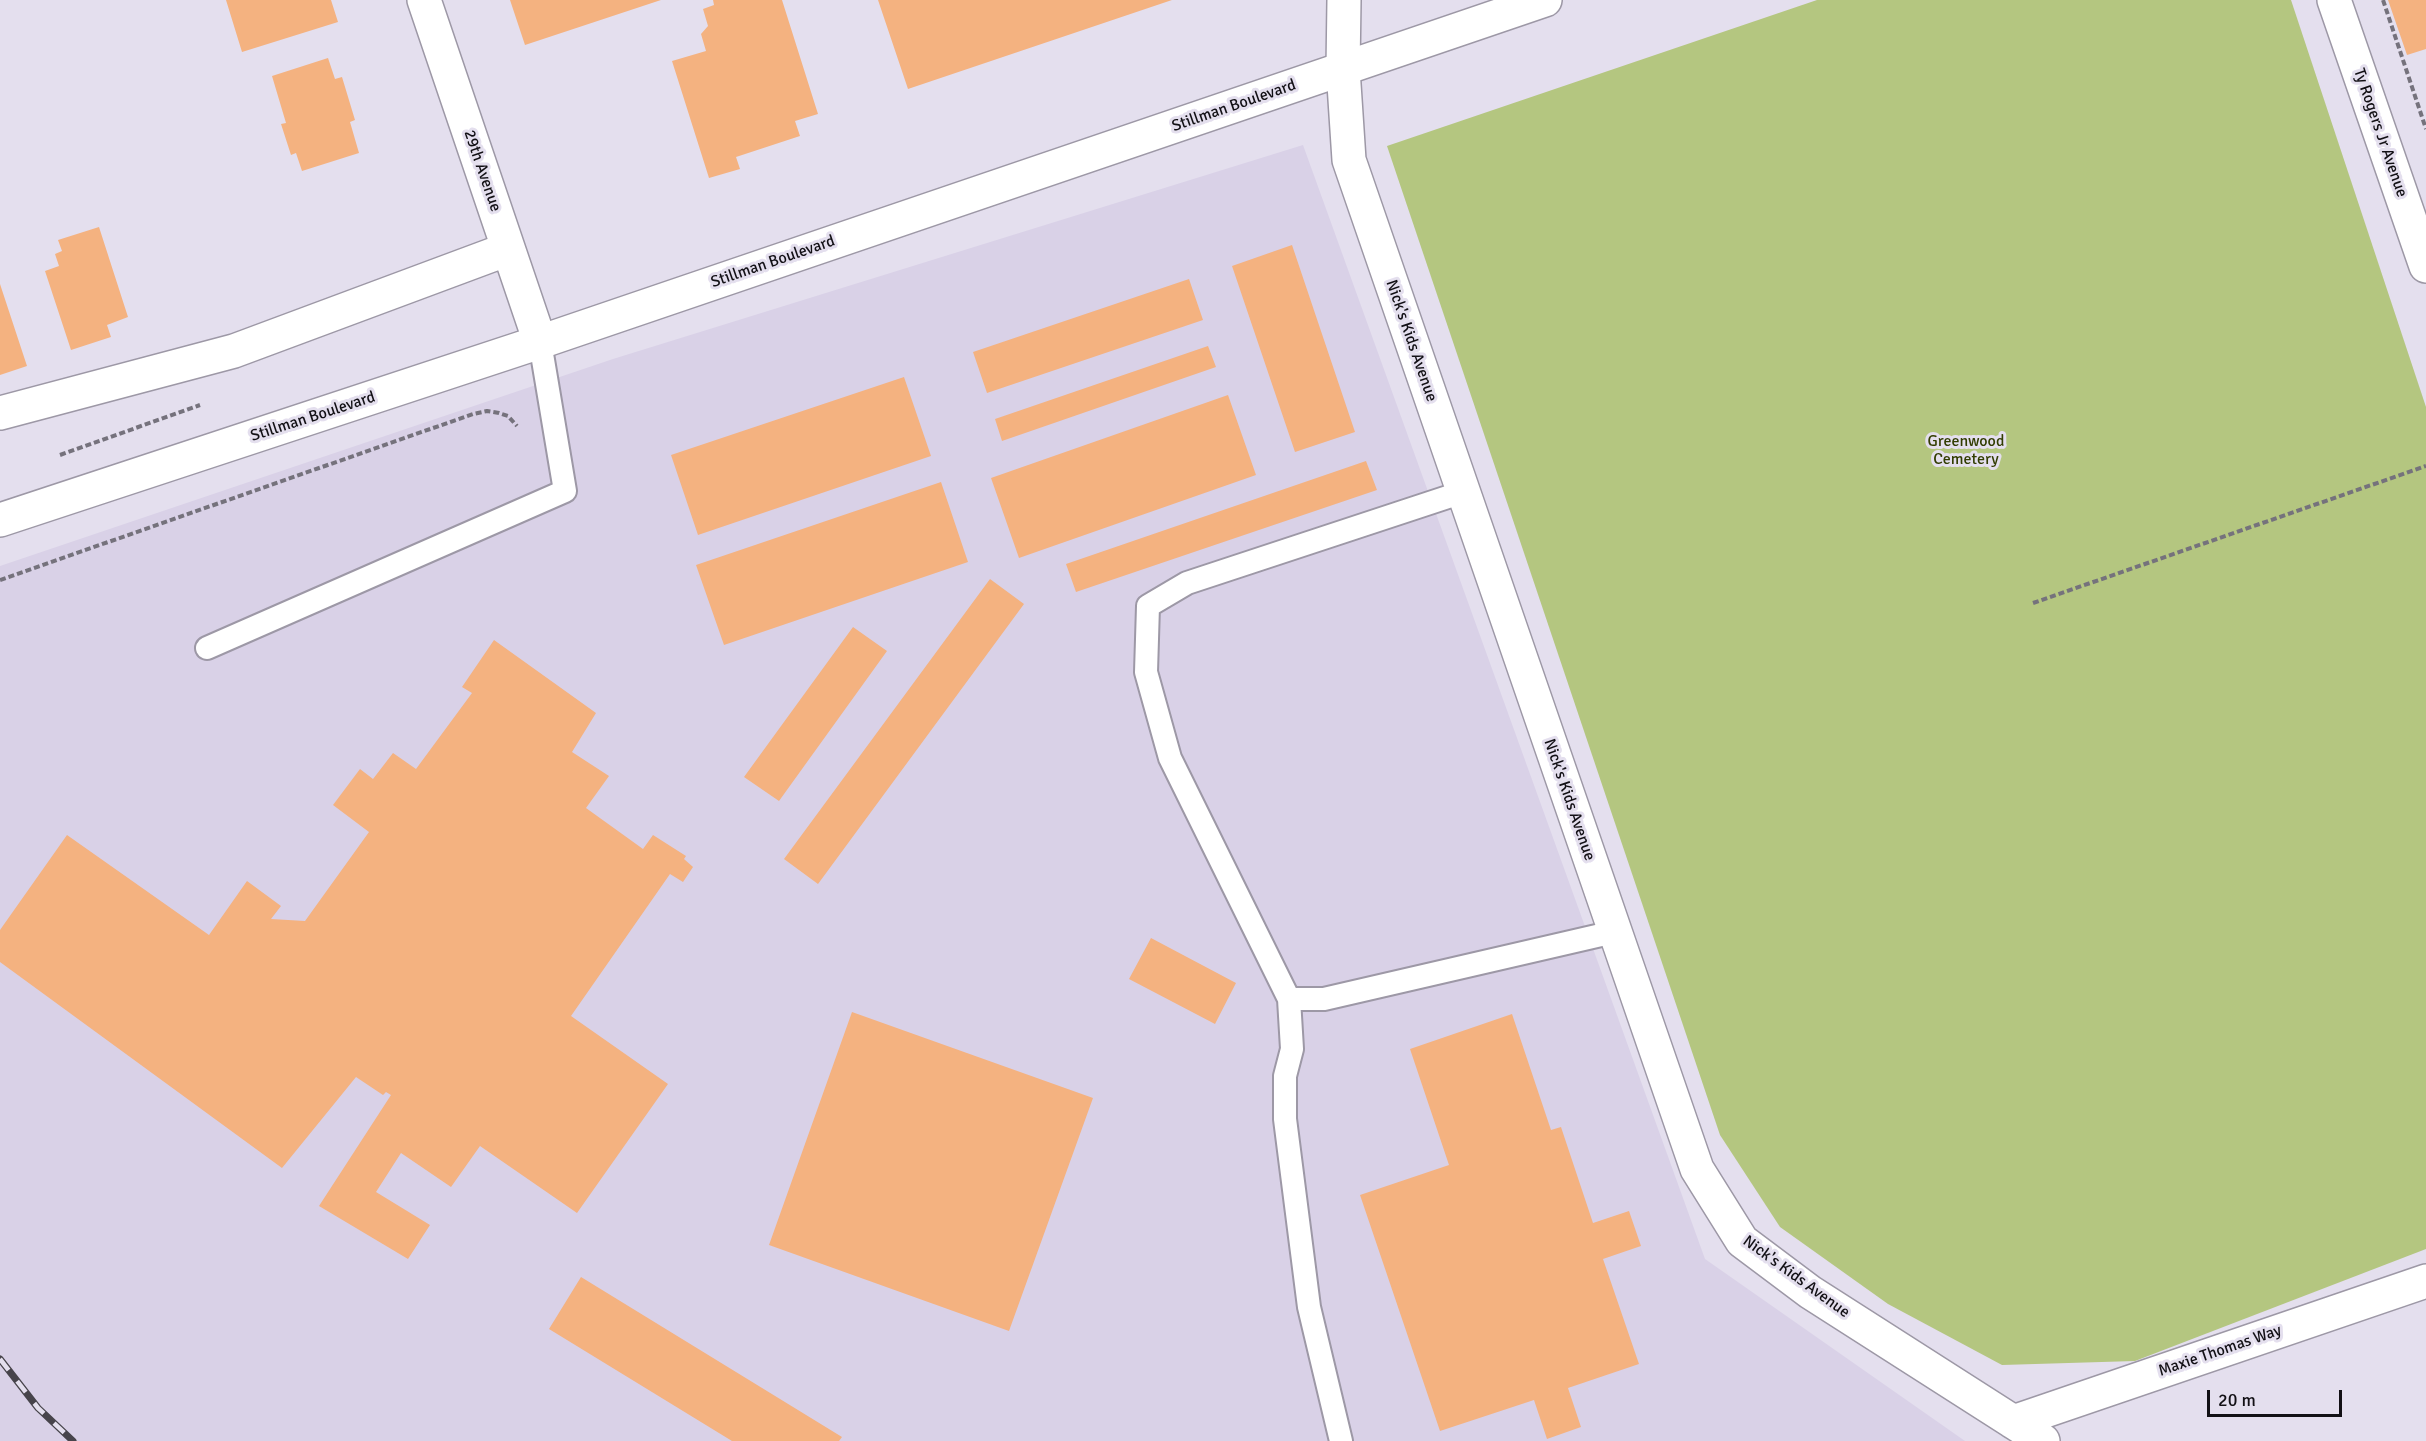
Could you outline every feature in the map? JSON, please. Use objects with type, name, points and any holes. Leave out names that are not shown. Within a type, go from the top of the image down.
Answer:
[{"type":"street","name":"29th Avenue","points":[[424,0],[540,342]]},
{"type":"street","name":"Nick's Kids Avenue","points":[[1344,0],[1343,69],[1350,160],[1696,1169],[1742,1241],[1810,1292],[2043,1441]]},
{"type":"street","name":"Stillman Boulevard","points":[[0,520],[540,342],[1545,0]]},
{"type":"street","name":"Ty Rogers Jr Avenue","points":[[2334,0],[2426,266]]},
{"type":"street","points":[[0,413],[234,351],[508,249]]},
{"type":"street","name":"Maxie Thomas Way","points":[[2013,1422],[2426,1281]]},
{"type":"lane","points":[[207,648],[565,491],[540,342]]},
{"type":"lane","points":[[1341,1441],[1309,1307],[1285,1119],[1285,1076],[1292,1048],[1289,999],[1170,758],[1146,672],[1148,606],[1187,583],[1463,492]]},
{"type":"lane","points":[[1289,999],[1324,999],[1614,932]]},
{"type":"path","points":[[2382,0],[2426,129]]},
{"type":"path","points":[[0,580],[473,414],[487,411],[508,416],[522,435],[554,426]]},
{"type":"path","points":[[2033,603],[2426,466]]},
{"type":"shaded area","points":[[1303,145],[1705,1259],[1965,1441],[0,1441],[0,566],[613,359]]},
{"type":"green space","name":"Greenwood Cemetery","points":[[1817,0],[2291,0],[2426,407],[2426,1249],[2135,1361],[2002,1365],[1888,1304],[1780,1227],[1720,1135],[1387,146]]},
{"type":"building","points":[[226,0],[331,0],[338,22],[242,52]]},
{"type":"building","points":[[510,0],[661,0],[525,45]]},
{"type":"building","points":[[713,0],[782,0],[818,114],[795,121],[800,136],[736,157],[740,169],[709,178],[672,61],[706,51],[701,34],[708,26],[703,9],[714,5]]},
{"type":"building","points":[[878,0],[1172,0],[908,89]]},
{"type":"building","points":[[2388,0],[2426,0],[2426,49],[2407,55]]},
{"type":"building","points":[[328,58],[335,79],[342,77],[355,120],[350,122],[359,153],[302,171],[296,153],[291,155],[281,124],[286,123],[272,76]]},
{"type":"building","points":[[99,227],[128,317],[107,325],[111,337],[71,350],[45,271],[59,266],[55,254],[62,251],[58,240]]},
{"type":"building","points":[[1292,245],[1355,432],[1295,452],[1232,266]]},
{"type":"building","points":[[1189,279],[1203,320],[987,393],[973,352]]},
{"type":"building","points":[[0,284],[27,366],[0,375]]},
{"type":"building","points":[[1208,346],[1216,367],[1002,441],[995,419]]},
{"type":"building","points":[[904,377],[931,456],[698,535],[671,455]]},
{"type":"building","points":[[1228,395],[1256,475],[1019,558],[991,478]]},
{"type":"building","points":[[1366,461],[1377,490],[1076,592],[1066,564]]},
{"type":"building","points":[[941,482],[968,562],[724,645],[696,565]]},
{"type":"building","points":[[990,579],[1024,604],[818,884],[784,859]]},
{"type":"building","points":[[853,627],[887,651],[779,801],[744,777]]},
{"type":"building","points":[[494,640],[596,713],[572,752],[609,776],[586,808],[643,849],[653,835],[686,856],[684,859],[693,867],[683,882],[670,874],[571,1016],[668,1084],[577,1213],[480,1146],[451,1187],[401,1153],[376,1192],[430,1225],[408,1259],[319,1206],[391,1095],[386,1092],[383,1095],[356,1077],[282,1168],[0,962],[0,930],[67,835],[209,935],[247,881],[281,906],[271,919],[305,921],[369,832],[333,805],[360,769],[373,779],[393,753],[416,769],[472,693],[462,687]]},
{"type":"building","points":[[1151,938],[1236,983],[1215,1024],[1129,979]]},
{"type":"building","points":[[852,1012],[1093,1098],[1009,1331],[769,1245]]},
{"type":"building","points":[[1512,1014],[1551,1130],[1561,1127],[1593,1223],[1629,1211],[1641,1246],[1603,1259],[1639,1364],[1568,1388],[1581,1427],[1547,1439],[1534,1400],[1440,1431],[1360,1195],[1449,1165],[1410,1049]]},
{"type":"building","points":[[581,1277],[842,1437],[839,1441],[732,1441],[549,1329]]},
{"type":"railway","points":[[0,1359],[38,1408],[73,1441]]}]
